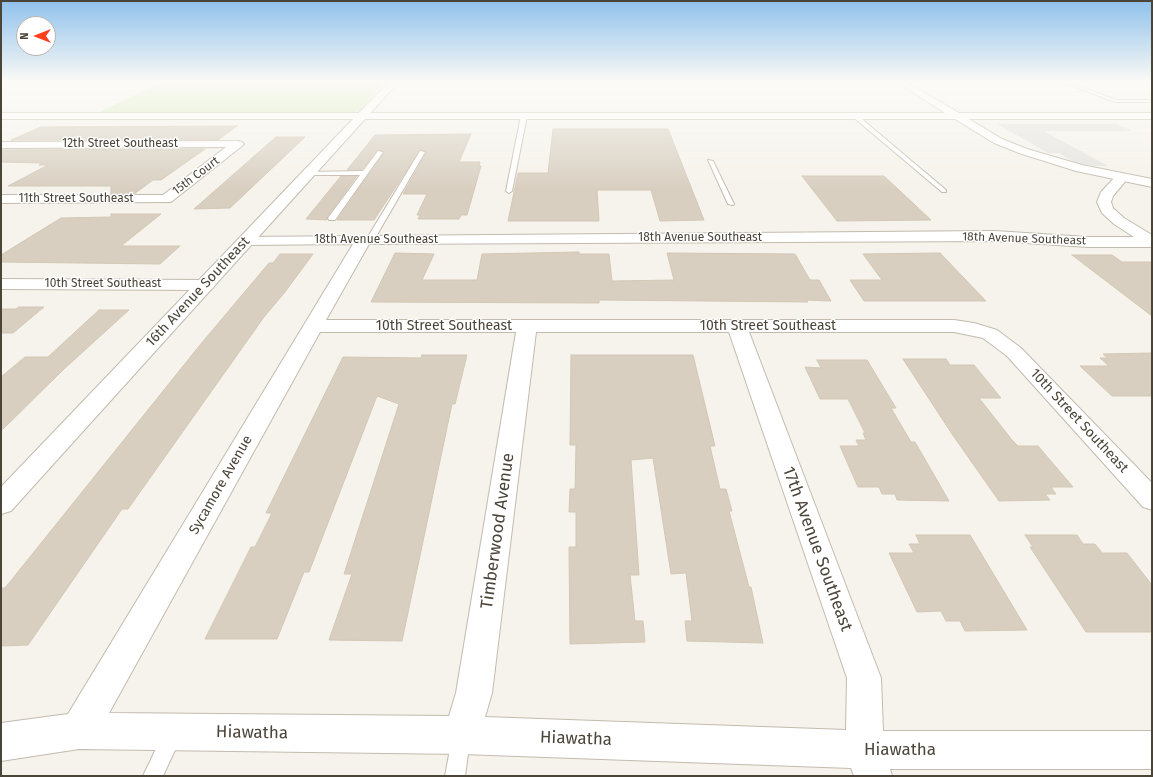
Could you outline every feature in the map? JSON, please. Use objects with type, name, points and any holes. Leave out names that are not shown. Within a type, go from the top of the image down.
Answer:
[{"type":"street","name":"16th Avenue Southeast","points":[[1,504],[361,117]]},
{"type":"street","points":[[958,117],[998,141],[1023,151],[1080,168],[1122,178],[1152,183]]},
{"type":"street","name":"12th Street Southeast","points":[[1,144],[238,144]]},
{"type":"street","name":"15th Court","points":[[151,199],[166,199],[238,144]]},
{"type":"street","name":"18th Avenue Southeast","points":[[1122,178],[1106,195],[1104,202],[1107,210],[1119,221],[1152,242]]},
{"type":"street","name":"11th Street Southeast","points":[[1,199],[151,199]]},
{"type":"street","name":"18th Avenue Southeast","points":[[247,240],[995,236],[1088,242],[1152,242]]},
{"type":"street","name":"Sycamore Avenue","points":[[79,731],[313,326],[367,240]]},
{"type":"street","name":"10th Street Southeast","points":[[1,284],[206,285]]},
{"type":"street","name":"10th Street Southeast","points":[[313,326],[954,326],[974,329],[990,334],[1014,352],[1152,500]]},
{"type":"street","name":"Timberwood Avenue","points":[[462,735],[474,693],[527,326]]},
{"type":"street","name":"17th Avenue Southeast","points":[[737,326],[864,678],[869,763]]},
{"type":"street","name":"Hiawatha","points":[[1,742],[79,731],[462,735],[869,763],[1152,750]]},
{"type":"lane","points":[[509,191],[524,117]]},
{"type":"lane","points":[[857,117],[944,190]]},
{"type":"lane","points":[[332,218],[380,152]]},
{"type":"lane","points":[[367,240],[422,152]]},
{"type":"lane","points":[[710,161],[731,204]]},
{"type":"lane","points":[[309,173],[365,173]]},
{"type":"lane","points":[[153,776],[174,732]]},
{"type":"lane","points":[[455,776],[462,735]]},
{"type":"shaded area","points":[[997,124],[1117,124],[1132,131],[1044,131],[1108,166],[1096,166],[1076,163],[1059,153],[1048,153]]},
{"type":"building","points":[[237,126],[218,140],[11,140],[41,127]]},
{"type":"building","points":[[553,129],[668,129],[704,220],[660,221],[651,190],[597,190],[599,221],[508,221],[518,173],[548,173]]},
{"type":"building","points":[[471,134],[459,162],[480,162],[479,166],[481,166],[467,215],[461,215],[459,219],[418,219],[420,215],[417,215],[427,194],[403,194],[426,153],[425,151],[420,150],[374,220],[337,220],[384,153],[383,151],[377,150],[362,170],[347,170],[375,135]]},
{"type":"building","points":[[276,137],[305,137],[230,208],[194,209]]},
{"type":"building","points":[[205,149],[161,180],[153,180],[134,194],[111,194],[111,186],[8,186],[48,165],[39,165],[43,163],[1,162],[1,150]]},
{"type":"building","points":[[341,176],[357,176],[327,217],[327,220],[306,219]]},
{"type":"building","points":[[802,176],[884,176],[931,220],[837,221]]},
{"type":"building","points":[[111,214],[161,214],[121,246],[180,246],[160,264],[1,262],[1,255],[61,218],[111,217]]},
{"type":"building","points":[[579,252],[579,254],[609,254],[612,281],[674,280],[667,253],[795,254],[810,280],[819,280],[831,301],[599,300],[599,303],[371,302],[395,253],[434,254],[422,280],[477,280],[482,254]]},
{"type":"building","points":[[940,253],[986,301],[864,301],[850,280],[882,280],[863,254]]},
{"type":"building","points":[[280,254],[313,254],[285,292],[264,317],[128,509],[122,509],[28,645],[1,646],[1,588],[5,588],[200,345],[269,263],[273,263]]},
{"type":"building","points":[[1072,255],[1112,255],[1122,262],[1152,262],[1152,316]]},
{"type":"building","points":[[19,307],[44,307],[13,333],[1,333],[1,309],[16,309]]},
{"type":"building","points":[[99,310],[129,310],[64,369],[1,431],[1,377],[25,357],[48,357]]},
{"type":"building","points":[[1152,353],[1152,396],[1112,396],[1080,366],[1109,366],[1100,358],[1108,358],[1103,354]]},
{"type":"building","points":[[422,355],[467,355],[455,404],[452,404],[402,641],[329,640],[352,574],[344,574],[399,404],[377,396],[309,572],[304,572],[277,639],[205,639],[251,547],[255,547],[272,513],[266,513],[343,357],[421,358]]},
{"type":"building","points":[[571,355],[693,355],[715,446],[710,446],[720,489],[726,489],[732,511],[729,511],[749,587],[751,587],[763,643],[687,641],[685,621],[692,621],[686,573],[671,574],[653,458],[631,460],[639,575],[630,575],[635,621],[643,621],[645,642],[570,644],[569,547],[576,547],[576,512],[569,512],[570,489],[575,489],[576,445],[570,445]]},
{"type":"building","points":[[903,359],[946,359],[950,365],[974,365],[1001,398],[979,398],[1012,440],[1018,446],[1038,446],[1073,487],[1051,487],[1056,494],[1045,494],[1050,500],[999,501],[952,434]]},
{"type":"building","points":[[817,360],[867,360],[896,408],[891,408],[911,442],[915,442],[949,501],[897,500],[895,494],[882,494],[879,487],[858,487],[840,446],[859,446],[856,440],[866,440],[863,433],[865,433],[848,399],[820,399],[805,367],[821,368]]},
{"type":"building","points":[[916,535],[970,535],[1027,630],[965,631],[960,621],[946,621],[941,611],[917,612],[889,553],[914,553],[909,544],[920,544]]},
{"type":"building","points":[[1025,535],[1077,535],[1083,544],[1095,544],[1102,553],[1127,553],[1152,585],[1152,632],[1086,632],[1030,547],[1033,547]]}]
